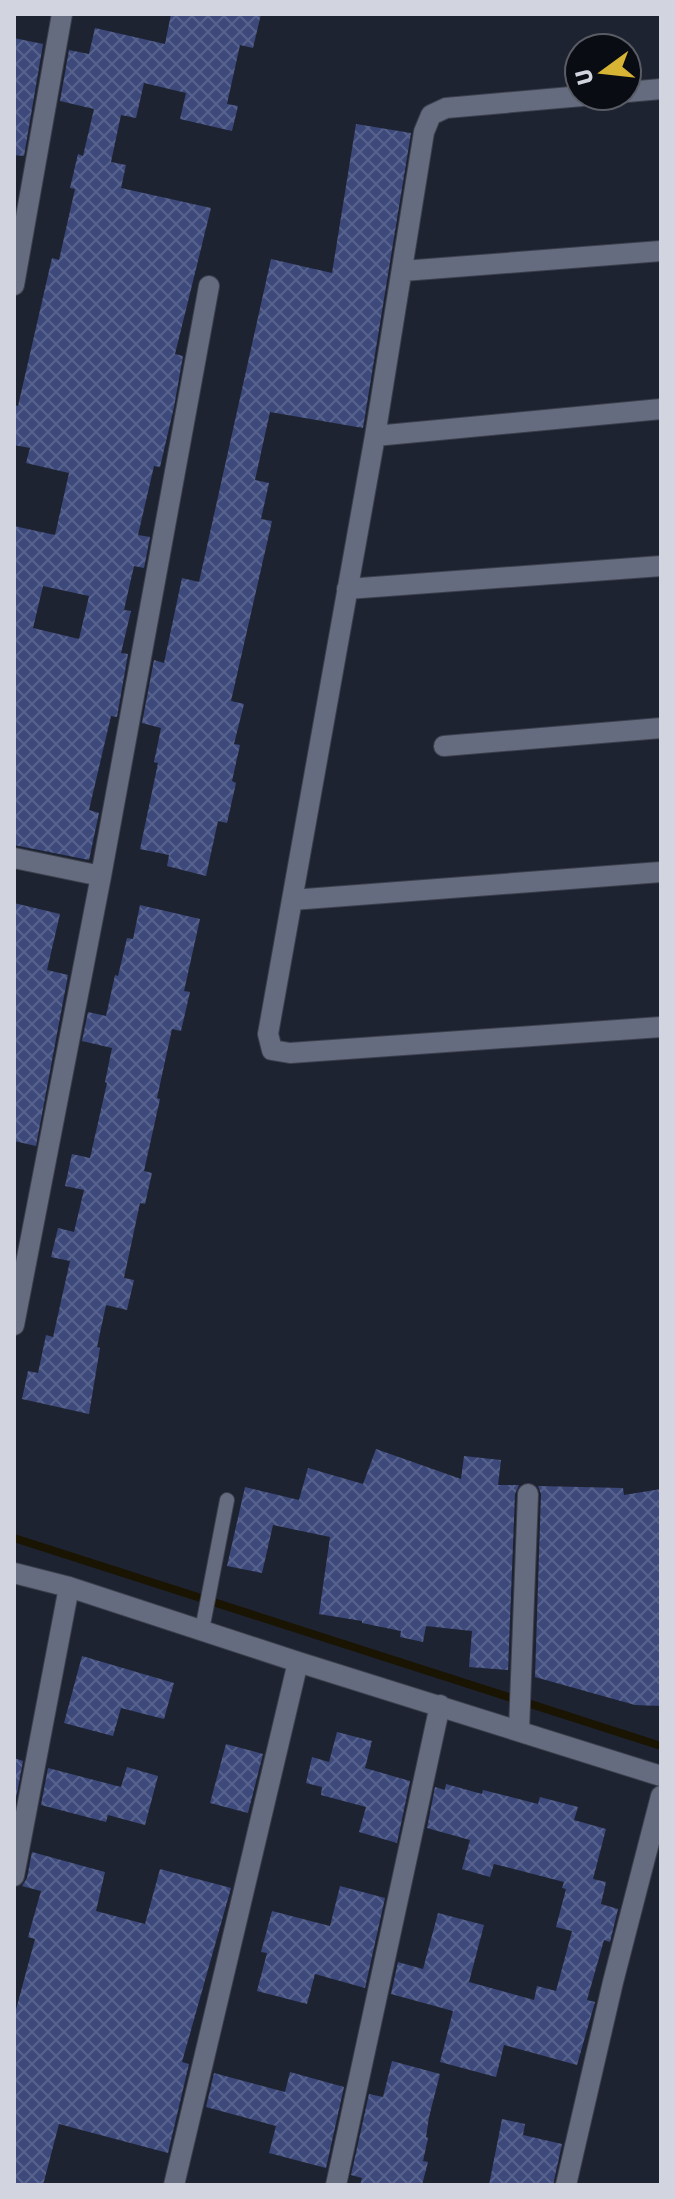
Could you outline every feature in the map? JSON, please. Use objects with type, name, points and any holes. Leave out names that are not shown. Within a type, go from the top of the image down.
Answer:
[{"type":"street","points":[[14,285],[62,14]]},
{"type":"street","points":[[563,98],[446,108],[431,115],[424,132],[375,436],[268,1034],[272,1050],[290,1053],[661,1027]]},
{"type":"street","points":[[403,271],[661,251]]},
{"type":"street","points":[[14,1325],[101,876],[209,286]]},
{"type":"street","points":[[375,436],[661,409]]},
{"type":"street","points":[[347,589],[661,566]]},
{"type":"street","points":[[444,746],[661,728]]},
{"type":"street","points":[[14,858],[101,876]]},
{"type":"street","points":[[292,900],[661,872]]},
{"type":"street","points":[[519,1722],[528,1494]]},
{"type":"street","points":[[14,1573],[203,1624],[298,1662],[440,1705],[519,1722],[661,1776]]},
{"type":"street","points":[[14,1876],[69,1587]]},
{"type":"street","points":[[174,2185],[298,1662]]},
{"type":"street","points":[[336,2185],[440,1705]]},
{"type":"street","points":[[566,2185],[613,1982],[661,1796]]},
{"type":"lane","points":[[203,1624],[227,1500]]},
{"type":"building","points":[[171,14],[261,14],[253,48],[240,45],[227,104],[238,106],[232,131],[180,119],[186,93],[144,83],[136,118],[121,115],[111,162],[126,165],[121,188],[211,208],[175,354],[183,356],[174,407],[160,467],[154,466],[138,535],[150,537],[144,568],[134,566],[124,610],[131,611],[121,653],[128,654],[117,717],[111,716],[89,810],[99,813],[89,860],[14,845],[14,526],[55,535],[69,473],[26,463],[30,448],[14,445],[14,405],[18,406],[52,258],[59,260],[75,189],[70,188],[78,154],[83,156],[94,109],[60,101],[69,50],[89,54],[95,28],[165,44]],"holes":[[[43,586],[89,596],[79,639],[33,628]]]},
{"type":"building","points":[[14,38],[43,44],[24,156],[14,155]]},
{"type":"building","points":[[356,124],[411,133],[363,428],[270,412],[255,480],[269,483],[261,519],[272,521],[231,701],[244,704],[234,744],[240,745],[232,781],[236,783],[227,823],[218,821],[206,876],[167,866],[169,855],[140,849],[158,763],[154,762],[161,728],[142,723],[154,660],[164,663],[182,578],[199,582],[271,259],[332,273]]},
{"type":"building","points":[[14,903],[60,914],[47,970],[68,975],[36,1146],[14,1141]]},
{"type":"building","points":[[140,905],[200,919],[184,991],[190,992],[181,1031],[172,1029],[157,1098],[160,1099],[144,1171],[152,1173],[145,1204],[140,1203],[124,1278],[134,1280],[127,1310],[106,1305],[97,1347],[100,1348],[89,1414],[22,1399],[28,1371],[38,1373],[46,1335],[53,1337],[70,1261],[51,1257],[58,1228],[74,1232],[84,1190],[65,1186],[72,1154],[90,1158],[107,1083],[112,1048],[82,1041],[88,1012],[106,1016],[115,975],[118,976],[127,938],[133,939]]},
{"type":"building","points":[[376,1449],[461,1479],[464,1456],[501,1460],[498,1485],[519,1485],[515,1494],[508,1670],[469,1667],[472,1631],[426,1626],[423,1642],[400,1637],[401,1631],[319,1614],[330,1537],[273,1525],[262,1573],[227,1566],[245,1487],[299,1500],[308,1468],[363,1484]]},
{"type":"building","points":[[538,1486],[623,1488],[624,1495],[661,1489],[661,1706],[635,1705],[535,1677],[541,1494]]},
{"type":"building","points":[[82,1656],[174,1683],[164,1719],[121,1708],[113,1736],[64,1723]]},
{"type":"building","points":[[337,1732],[372,1741],[365,1768],[410,1781],[397,1843],[359,1832],[366,1807],[321,1795],[322,1787],[306,1783],[312,1757],[329,1762]]},
{"type":"building","points":[[226,1744],[263,1754],[248,1813],[210,1803]]},
{"type":"building","points":[[14,1758],[23,1761],[16,1798],[14,1798]]},
{"type":"building","points":[[127,1767],[158,1776],[145,1825],[108,1815],[106,1822],[41,1805],[48,1768],[121,1787]]},
{"type":"building","points":[[446,1784],[538,1804],[540,1797],[578,1807],[574,1820],[606,1829],[593,1879],[606,1882],[601,1904],[618,1909],[610,1942],[604,1940],[587,2000],[595,2002],[577,2065],[504,2045],[496,2077],[440,2062],[453,2011],[391,1994],[398,1962],[423,1969],[438,1913],[484,1925],[469,1982],[534,2000],[537,1986],[556,1991],[572,1931],[556,1927],[566,1889],[562,1888],[564,1882],[494,1864],[490,1877],[462,1869],[470,1840],[427,1828],[435,1787],[445,1790]]},
{"type":"building","points":[[32,1852],[105,1872],[96,1911],[145,1924],[160,1869],[231,1888],[182,2062],[189,2064],[168,2153],[59,2124],[43,2185],[14,2185],[14,2017],[35,1939],[28,1937],[41,1891],[22,1886],[27,1878]]},
{"type":"building","points":[[340,1886],[385,1898],[365,1988],[315,1974],[307,2004],[257,1991],[267,1953],[261,1952],[272,1911],[330,1926]]},
{"type":"building","points":[[392,2061],[440,2074],[426,2137],[423,2161],[428,2162],[422,2185],[360,2185],[362,2178],[351,2175],[369,2094],[383,2097]]},
{"type":"building","points":[[290,2072],[344,2087],[326,2168],[269,2153],[276,2126],[206,2107],[214,2073],[285,2092]]},
{"type":"building","points":[[502,2119],[525,2124],[523,2135],[562,2144],[553,2185],[489,2185]]},
{"type":"waterway","points":[[14,1538],[661,1746]]}]
